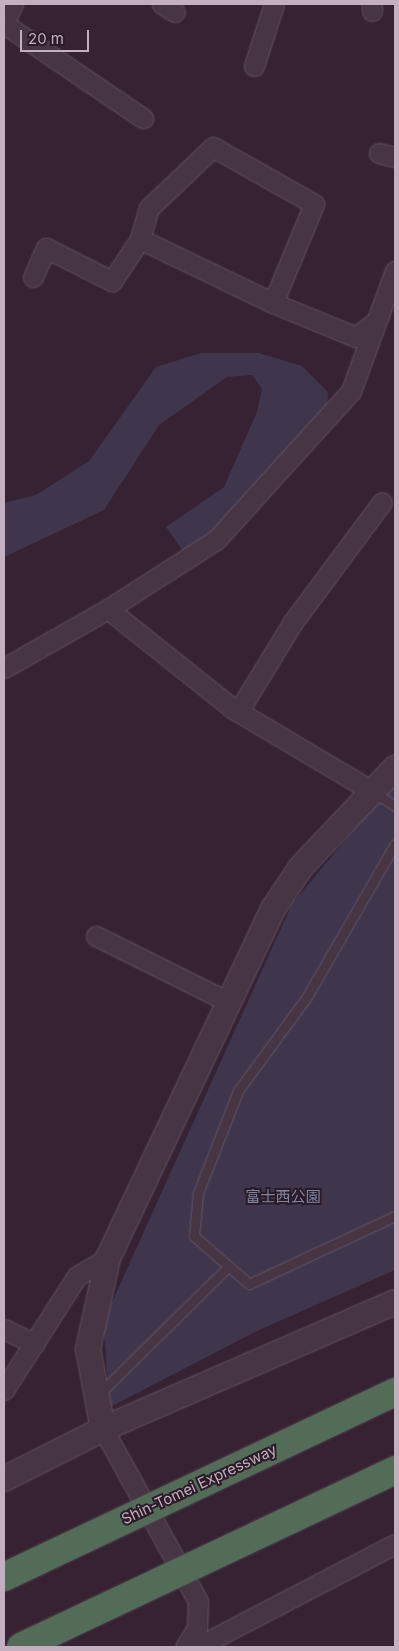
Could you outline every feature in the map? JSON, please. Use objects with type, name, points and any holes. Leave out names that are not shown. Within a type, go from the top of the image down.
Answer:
[{"type":"highway","name":"Shin-Tomei Expressway","points":[[4,1577],[395,1392]]},
{"type":"highway","points":[[21,1647],[395,1470]]},
{"type":"street","points":[[12,4],[4,23],[143,118]]},
{"type":"street","points":[[254,66],[274,4]]},
{"type":"street","points":[[33,277],[46,248],[112,281],[140,239],[149,208],[213,148],[314,204],[273,303]]},
{"type":"street","points":[[140,239],[273,303],[356,337],[374,323]]},
{"type":"street","points":[[4,668],[108,609],[216,540],[351,391],[370,350],[374,323],[395,270]]},
{"type":"street","points":[[238,712],[293,622],[382,502]]},
{"type":"street","points":[[108,609],[238,712],[375,793]]},
{"type":"street","points":[[185,1647],[197,1628],[198,1601],[103,1429],[95,1398],[88,1348],[108,1258],[226,1001],[273,908],[301,867],[375,793],[395,768]]},
{"type":"street","points":[[96,936],[226,1001]]},
{"type":"street","points":[[4,1390],[77,1276],[108,1258]]},
{"type":"street","points":[[4,1479],[103,1429],[395,1302]]},
{"type":"street","points":[[4,1329],[35,1344]]},
{"type":"street","points":[[197,1647],[395,1544]]},
{"type":"lane","points":[[375,793],[395,806]]},
{"type":"lane","points":[[395,844],[306,998],[238,1091],[198,1193],[194,1236],[249,1284],[395,1216]]},
{"type":"lane","points":[[95,1398],[229,1266]]},
{"type":"green space","points":[[201,353],[259,353],[302,366],[328,392],[327,412],[188,558],[166,527],[224,487],[257,412],[262,389],[252,375],[227,377],[159,425],[104,510],[4,557],[4,503],[36,495],[89,461],[156,367]]},
{"type":"green space","name":"富士西公園","points":[[395,780],[395,1270],[259,1330],[110,1407],[103,1322],[292,904]]}]
